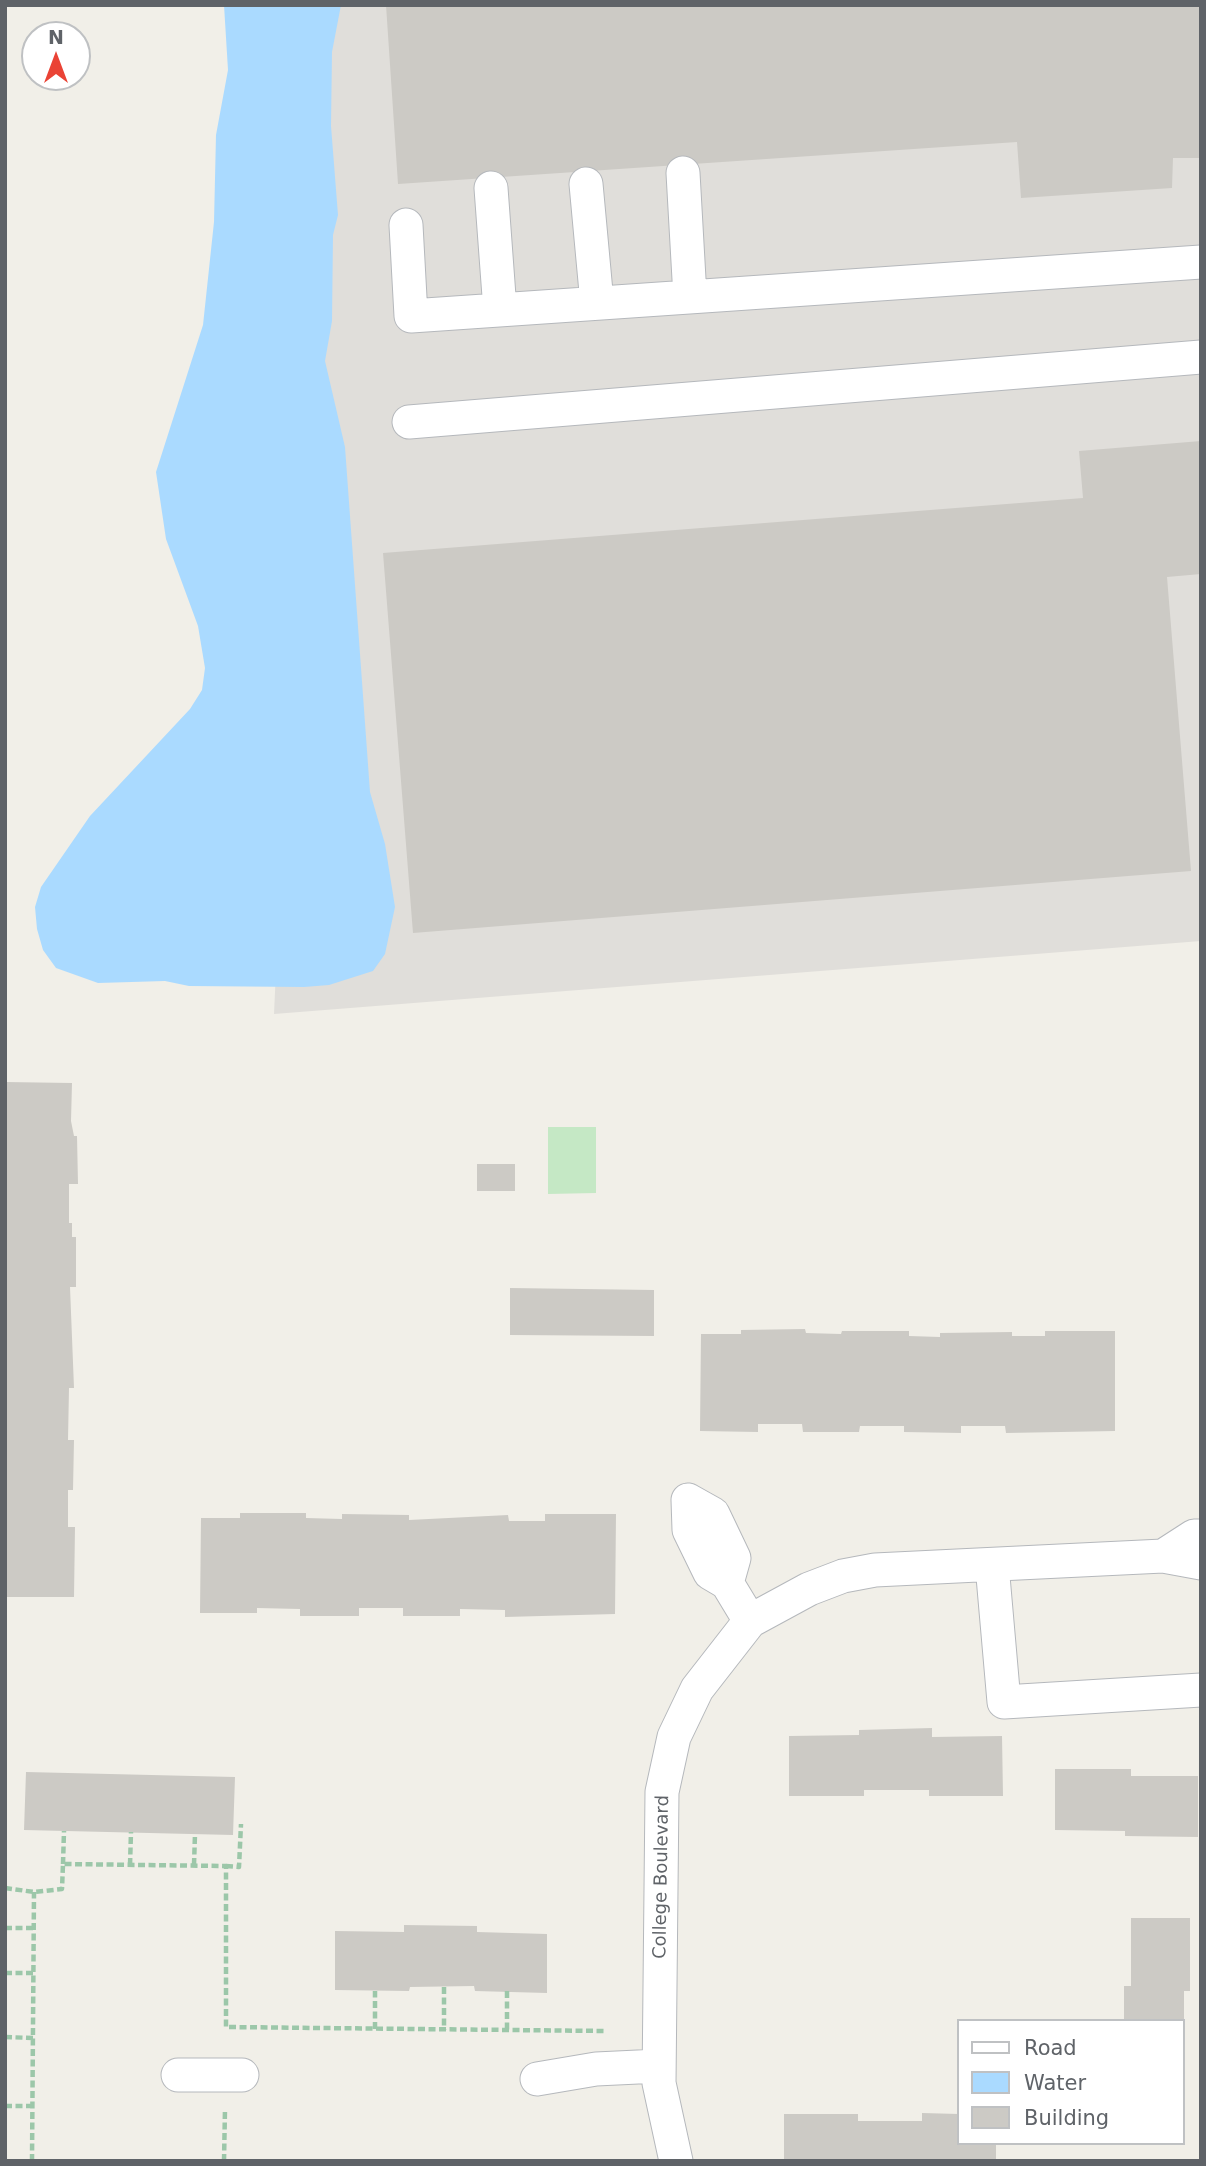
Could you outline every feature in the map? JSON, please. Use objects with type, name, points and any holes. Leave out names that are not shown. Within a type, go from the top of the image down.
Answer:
[{"type":"street","points":[[683,173],[690,297]]},
{"type":"street","points":[[586,184],[597,303]]},
{"type":"street","points":[[491,188],[500,310]]},
{"type":"street","points":[[406,225],[411,316],[1201,262]]},
{"type":"street","points":[[409,422],[1201,357]]},
{"type":"street","name":"College Boulevard","points":[[1163,1556],[1194,1536],[1201,1536]]},
{"type":"street","name":"College Boulevard","points":[[677,2161],[659,2083],[662,1793],[674,1737],[688,1704],[750,1620],[809,1589],[843,1576],[876,1570],[1163,1556],[1201,1563]]},
{"type":"street","points":[[992,1565],[1004,1702],[1201,1690]]},
{"type":"street","points":[[727,1583],[750,1620]]},
{"type":"street","points":[[537,2079],[596,2069],[659,2066]]},
{"type":"street","points":[[178,2075],[233,2086]]},
{"type":"path","points":[[63,1864],[239,1867],[241,1824]]},
{"type":"path","points":[[5,1888],[34,1892],[62,1889],[64,1831]]},
{"type":"path","points":[[130,1865],[131,1832]]},
{"type":"path","points":[[194,1865],[195,1834]]},
{"type":"path","points":[[226,1866],[226,2027],[606,2031]]},
{"type":"path","points":[[32,2161],[34,1892]]},
{"type":"path","points":[[5,1928],[33,1928]]},
{"type":"path","points":[[5,1973],[33,1973]]},
{"type":"path","points":[[444,1987],[444,2030]]},
{"type":"path","points":[[375,1991],[375,2029]]},
{"type":"path","points":[[507,1992],[507,2030]]},
{"type":"path","points":[[5,2037],[33,2038]]},
{"type":"path","points":[[223,2161],[233,2086]]},
{"type":"path","points":[[5,2105],[32,2105]]},
{"type":"shaded area","points":[[320,5],[1201,5],[1201,941],[274,1014]]},
{"type":"green space","points":[[548,1127],[596,1127],[596,1193],[548,1194]]},
{"type":"water","points":[[224,5],[341,5],[332,52],[331,126],[338,215],[333,235],[332,321],[325,361],[345,447],[370,792],[385,844],[395,907],[385,954],[373,971],[329,985],[189,986],[165,981],[98,983],[56,968],[43,950],[35,907],[41,887],[90,816],[190,709],[202,690],[205,668],[198,626],[166,539],[156,472],[203,325],[214,222],[216,135],[228,70]]},
{"type":"building","points":[[386,5],[1201,5],[1201,158],[1173,158],[1172,188],[1021,198],[1017,142],[398,184]]},
{"type":"building","points":[[1201,441],[1201,574],[1167,577],[1191,871],[413,933],[383,553],[1083,498],[1079,451]]},
{"type":"building","points":[[5,1082],[72,1083],[71,1121],[74,1136],[77,1136],[78,1184],[69,1184],[69,1223],[72,1223],[72,1237],[76,1237],[76,1287],[70,1287],[74,1388],[69,1388],[68,1440],[74,1440],[73,1490],[68,1490],[68,1527],[75,1527],[74,1597],[5,1597]]},
{"type":"building","points":[[477,1164],[515,1164],[515,1191],[477,1191]]},
{"type":"building","points":[[510,1288],[654,1290],[654,1336],[510,1335]]},
{"type":"building","points":[[805,1329],[806,1333],[841,1334],[842,1331],[909,1331],[909,1336],[940,1337],[940,1333],[1012,1332],[1012,1336],[1045,1336],[1045,1331],[1115,1331],[1115,1431],[1006,1433],[1005,1426],[961,1426],[961,1433],[904,1432],[904,1426],[860,1426],[859,1432],[803,1432],[802,1424],[758,1424],[758,1432],[700,1431],[701,1334]]},
{"type":"building","points":[[240,1513],[306,1513],[306,1518],[342,1519],[342,1514],[409,1515],[409,1520],[508,1515],[509,1521],[545,1521],[545,1514],[616,1514],[615,1614],[505,1617],[505,1610],[460,1609],[460,1616],[403,1616],[403,1608],[359,1608],[359,1616],[300,1616],[300,1609],[257,1608],[257,1613],[200,1613],[201,1518],[240,1518]]},
{"type":"building","points":[[932,1728],[932,1737],[1002,1736],[1003,1796],[929,1796],[929,1790],[864,1790],[864,1796],[789,1796],[789,1736],[859,1735],[859,1730]]},
{"type":"building","points":[[1055,1769],[1131,1769],[1131,1776],[1198,1776],[1198,1837],[1125,1836],[1125,1831],[1055,1830]]},
{"type":"building","points":[[26,1772],[235,1777],[233,1835],[24,1830]]},
{"type":"building","points":[[1131,1918],[1190,1918],[1190,1991],[1184,1991],[1184,2019],[1124,2019],[1124,1986],[1131,1986]]},
{"type":"building","points":[[404,1925],[477,1926],[477,1932],[547,1934],[547,1993],[475,1991],[474,1986],[410,1987],[409,1991],[335,1990],[335,1931],[404,1932]]},
{"type":"building","points":[[922,2113],[958,2114],[958,2145],[996,2145],[996,2161],[784,2161],[784,2114],[858,2114],[858,2121],[922,2121]]}]
